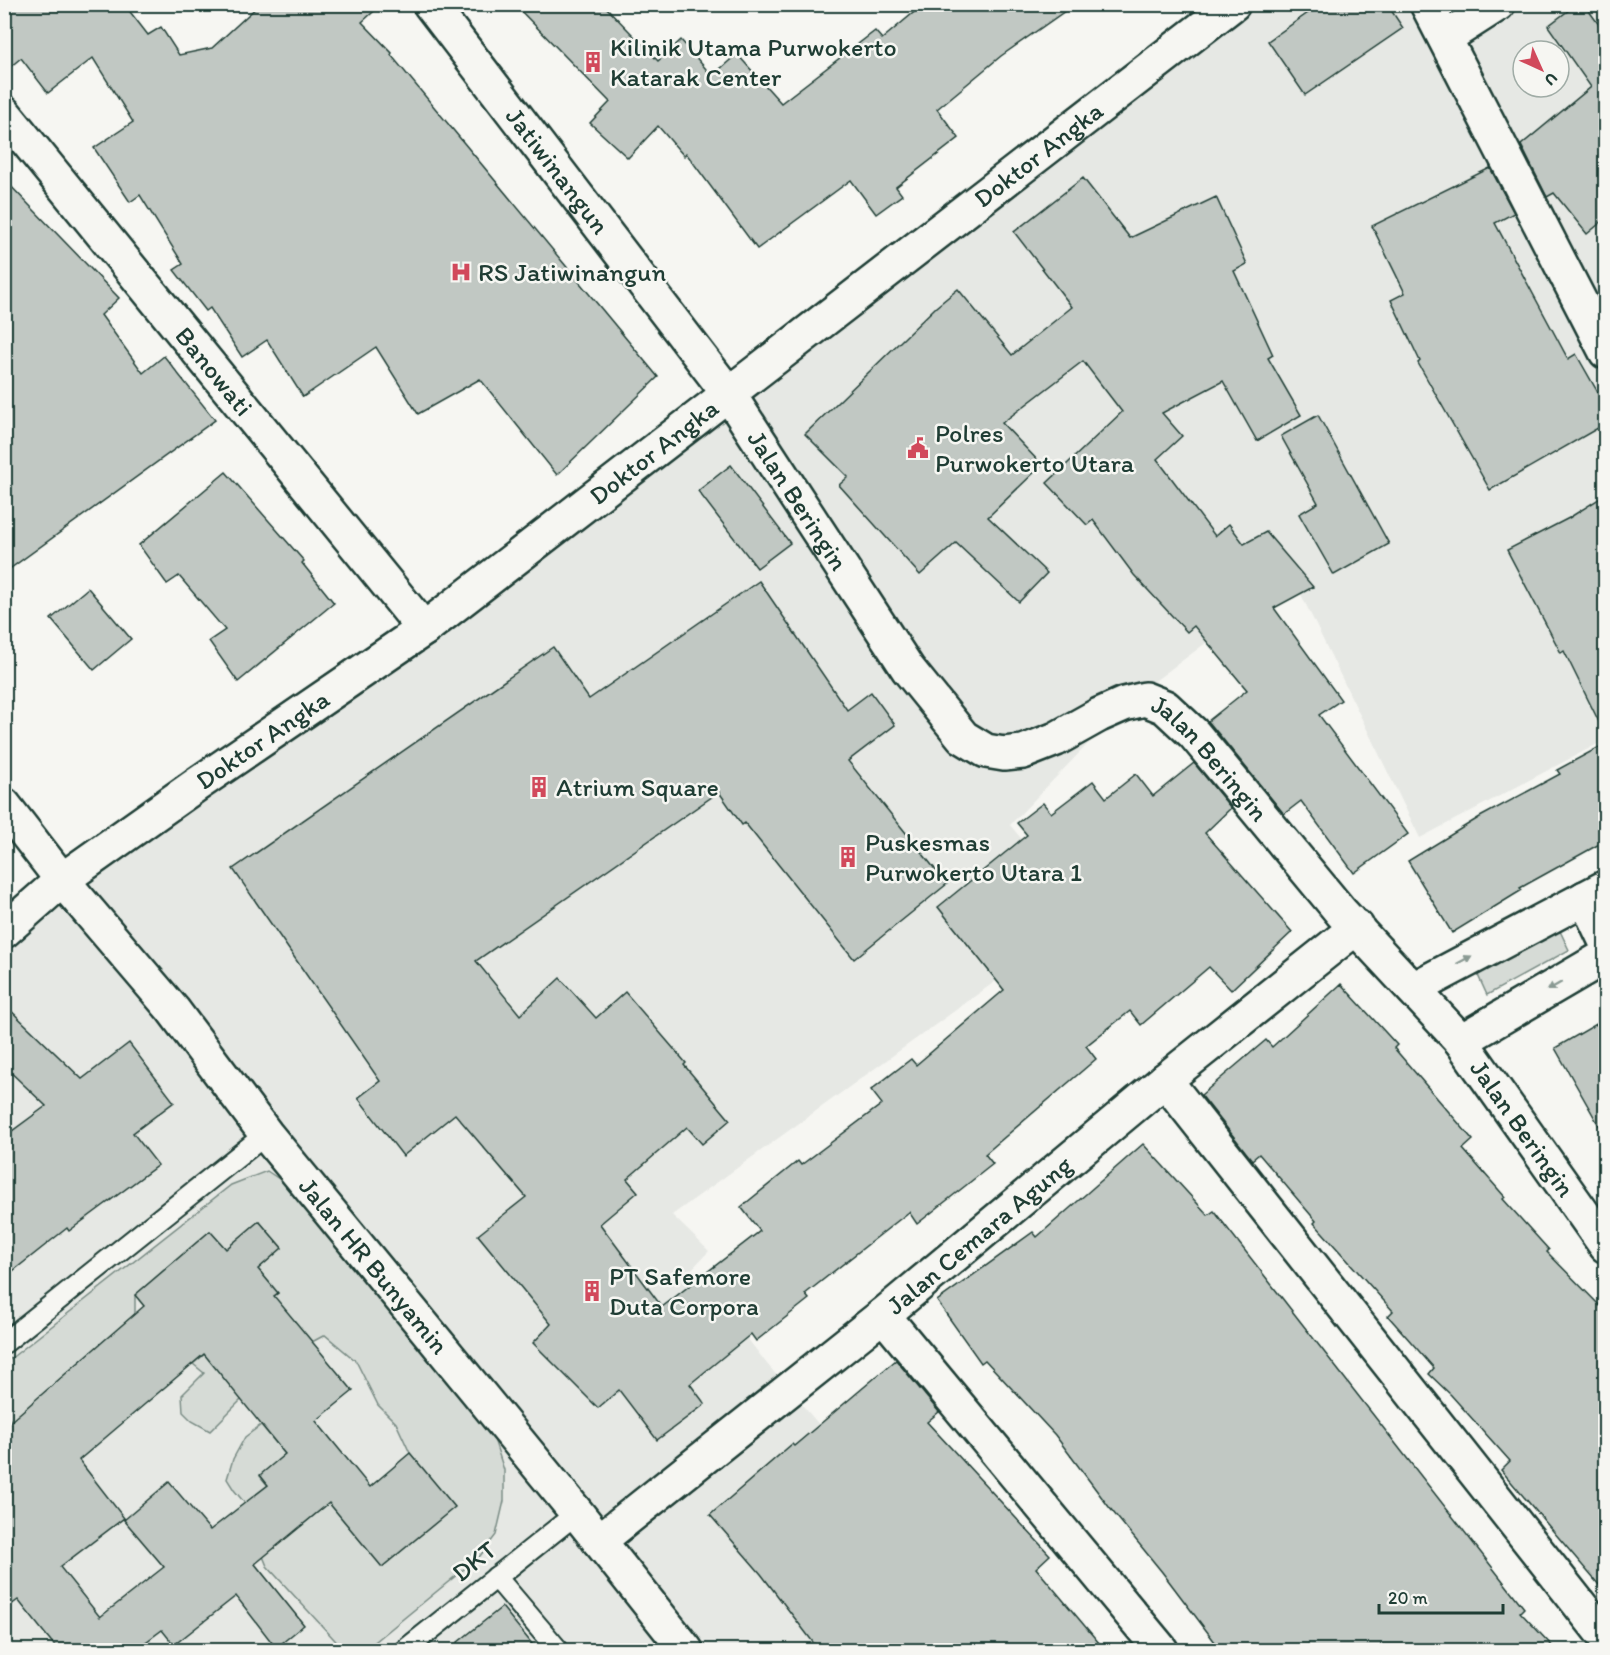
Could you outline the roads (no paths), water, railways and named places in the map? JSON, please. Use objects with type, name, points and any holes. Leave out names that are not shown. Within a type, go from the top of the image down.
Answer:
[{"type":"street","name":"Jatiwinangun","points":[[430,4],[728,393]]},
{"type":"street","name":"Doktor Angka","points":[[4,931],[62,880],[424,629],[1233,4]]},
{"type":"street","points":[[1427,4],[1605,352]]},
{"type":"street","points":[[1445,38],[1498,4]]},
{"type":"street","name":"Banowati","points":[[4,113],[424,629]]},
{"type":"street","name":"Jalan Beringin","points":[[728,393],[908,669],[963,737],[986,751],[1004,754],[1023,752],[1056,740],[1099,715],[1124,704],[1145,699],[1165,707],[1194,734],[1341,912],[1358,927],[1461,1041],[1605,1246]]},
{"type":"street","name":"Jalan HR Bunyamin","points":[[4,805],[62,880],[173,1010],[266,1134],[577,1513],[686,1650]]},
{"type":"street","points":[[1413,989],[1595,893],[1605,942]]},
{"type":"street","name":"Jalan Cemara Agung","points":[[599,1541],[883,1315],[1165,1080],[1358,927]]},
{"type":"street","points":[[1461,1041],[1605,956]]},
{"type":"street","points":[[1165,1080],[1605,1638]]},
{"type":"street","points":[[883,1315],[1161,1650]]},
{"type":"lane","points":[[4,1342],[266,1134]]},
{"type":"lane","name":"DKT","points":[[405,1650],[577,1513]]},
{"type":"lane","points":[[496,1578],[558,1650]]},
{"type":"place","name":"Kilinik Utama Purwokerto Katarak Center","points":[[593,62]]},
{"type":"place","name":"RS Jatiwinangun","points":[[461,272]]},
{"type":"place","name":"Polres Purwokerto Utara","points":[[918,448]]},
{"type":"place","name":"Atrium Square","points":[[539,787]]},
{"type":"place","name":"Puskesmas Purwokerto Utara 1","points":[[848,857]]},
{"type":"place","name":"PT Safemore Duta Corpora","points":[[592,1291]]}]
